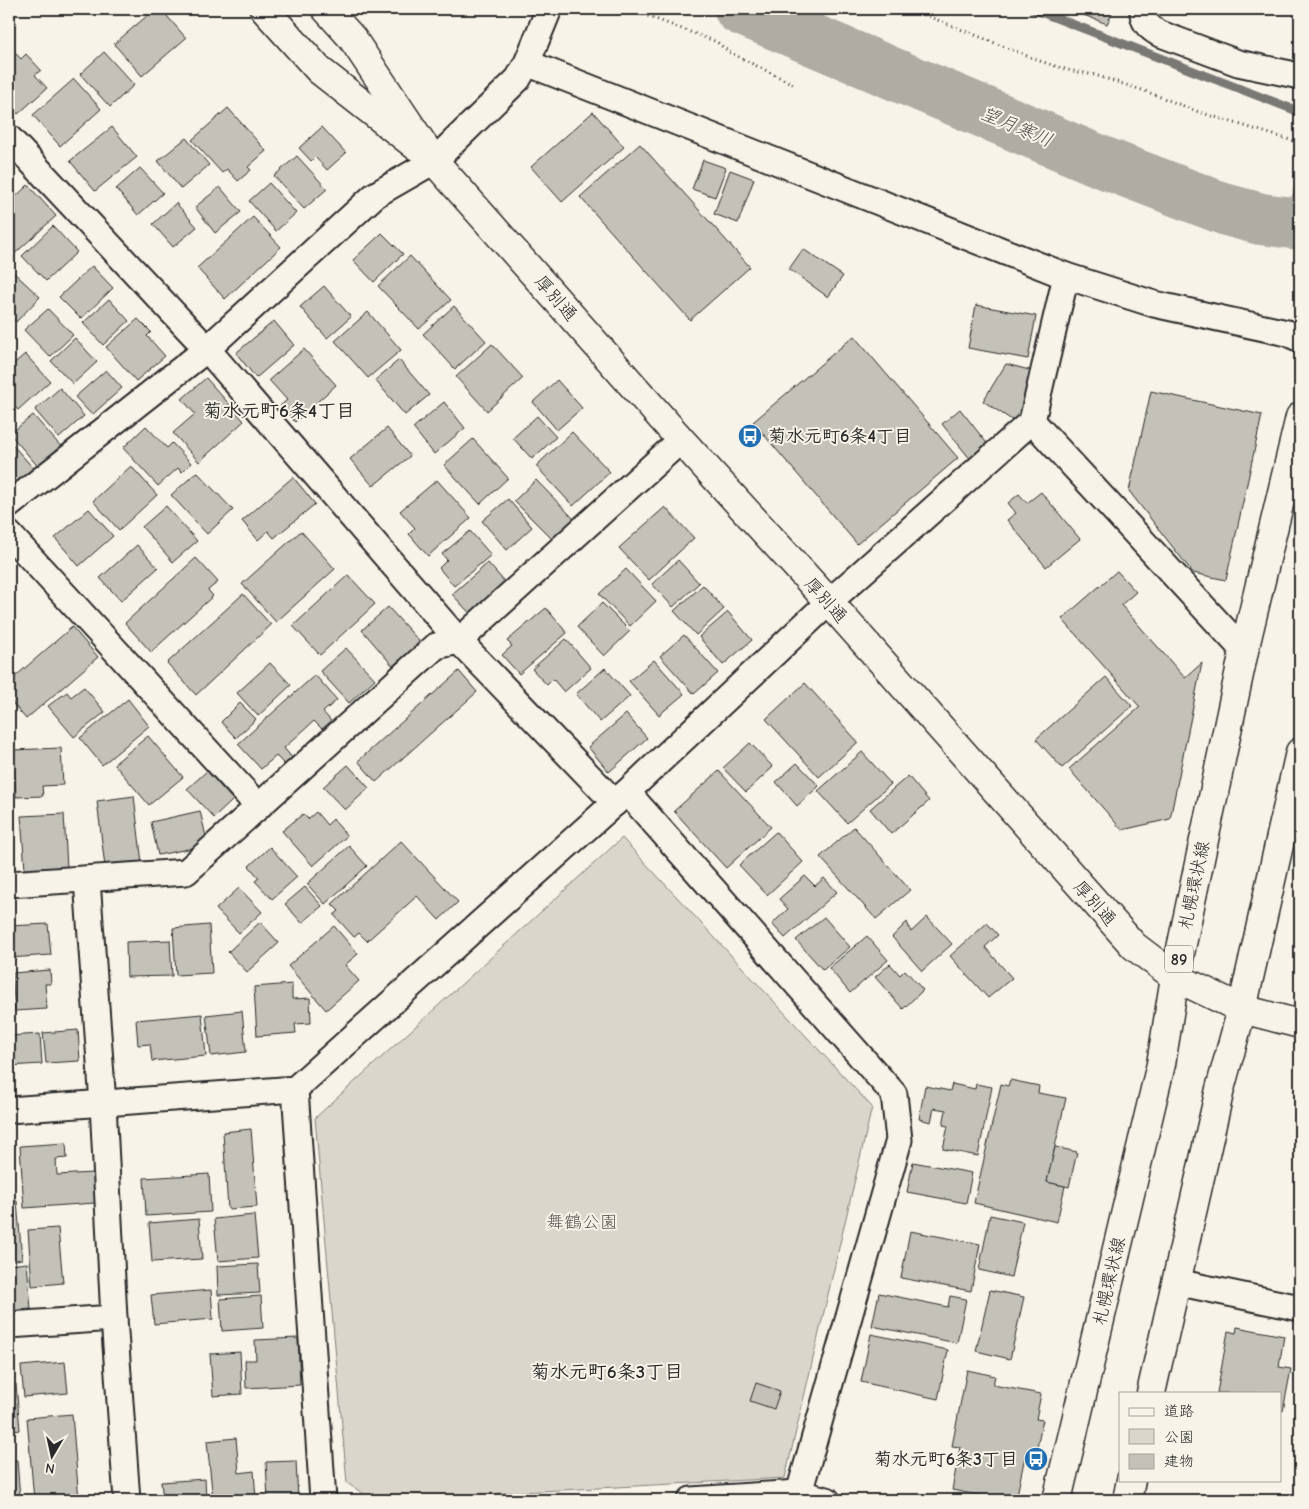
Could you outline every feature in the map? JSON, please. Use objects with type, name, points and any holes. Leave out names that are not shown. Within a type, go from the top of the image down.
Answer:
[{"type":"main road","name":"厚別通","points":[[264,9],[319,70],[434,161]]},
{"type":"main road","name":"厚別通","points":[[326,9],[352,38],[434,161],[681,440],[829,602],[1128,940],[1175,977],[1242,1009],[1300,1024]]},
{"type":"main road","name":"札幌環状線","points":[[1057,1500],[1161,1064],[1175,977],[1244,651],[1300,417]]},
{"type":"main road","points":[[1151,1392],[1220,1089],[1242,1009],[1300,752]]},
{"type":"main road","points":[[1126,1500],[1130,1482]]},
{"type":"street","points":[[1143,9],[1145,21],[1149,27],[1158,32],[1238,63],[1300,76]]},
{"type":"street","points":[[9,505],[207,349],[375,196],[434,161],[518,79],[527,64],[547,14]]},
{"type":"street","points":[[527,64],[1066,276],[1154,304],[1287,333],[1300,339]]},
{"type":"street","points":[[9,138],[207,349],[459,641],[621,798],[894,1094],[899,1140],[798,1497]]},
{"type":"street","points":[[9,1110],[295,1089],[621,798],[829,602],[1032,421],[1066,276]]},
{"type":"street","points":[[1032,421],[1244,651]]},
{"type":"street","points":[[9,884],[186,872],[436,646],[459,641],[681,440]]},
{"type":"street","points":[[9,534],[258,806]]},
{"type":"street","points":[[86,880],[103,1104],[114,1318],[127,1500]]},
{"type":"street","points":[[295,1089],[323,1500]]},
{"type":"street","points":[[1176,1282],[1300,1308]]},
{"type":"street","points":[[9,1325],[114,1318]]},
{"type":"street","points":[[691,1500],[798,1497],[827,1500]]},
{"type":"path","points":[[629,9],[717,42],[728,52],[793,84]]},
{"type":"path","points":[[910,9],[1040,61],[1145,91],[1199,112],[1300,143]]},
{"type":"green space","name":"舞鶴公園","points":[[622,838],[872,1107],[785,1478],[373,1500],[347,1483],[315,1118]]},
{"type":"building","points":[[155,9],[161,9],[186,38],[142,76],[114,44]]},
{"type":"building","points":[[1068,9],[1114,9],[1107,24]]},
{"type":"building","points":[[9,46],[21,59],[26,54],[41,70],[35,75],[47,88],[18,114],[9,104]]},
{"type":"building","points":[[104,52],[134,85],[110,107],[80,74]]},
{"type":"building","points":[[74,79],[101,109],[60,146],[33,115]]},
{"type":"building","points":[[228,108],[266,151],[248,167],[251,170],[238,181],[227,169],[222,173],[192,140]]},
{"type":"building","points":[[593,112],[624,147],[562,202],[531,167]]},
{"type":"building","points":[[112,127],[137,157],[95,191],[70,161]]},
{"type":"building","points":[[322,127],[346,153],[327,170],[315,157],[311,161],[299,148]]},
{"type":"building","points":[[186,138],[209,165],[181,189],[158,161]]},
{"type":"building","points":[[640,144],[750,267],[690,320],[580,197]]},
{"type":"building","points":[[297,156],[327,189],[304,209],[274,176]]},
{"type":"building","points":[[703,160],[726,168],[715,197],[692,189]]},
{"type":"building","points":[[140,168],[163,193],[138,215],[116,189]]},
{"type":"building","points":[[730,170],[754,179],[738,223],[714,214]]},
{"type":"building","points":[[269,183],[296,213],[276,231],[249,201]]},
{"type":"building","points":[[28,185],[56,216],[9,259],[9,203]]},
{"type":"building","points":[[220,187],[241,212],[215,233],[195,207]]},
{"type":"building","points":[[176,203],[197,227],[173,247],[153,224]]},
{"type":"building","points":[[253,217],[281,247],[225,299],[197,268]]},
{"type":"building","points":[[53,226],[77,252],[46,281],[22,256]]},
{"type":"building","points":[[382,233],[403,254],[374,282],[353,260]]},
{"type":"building","points":[[803,249],[843,276],[828,297],[789,269]]},
{"type":"building","points":[[410,256],[451,300],[419,329],[378,286]]},
{"type":"building","points":[[92,266],[113,288],[81,319],[59,297]]},
{"type":"building","points":[[13,272],[40,297],[16,322],[9,315],[9,277]]},
{"type":"building","points":[[324,286],[351,317],[327,338],[300,307]]},
{"type":"building","points":[[109,299],[129,321],[103,345],[83,323]]},
{"type":"building","points":[[976,305],[1036,316],[1028,359],[968,348]]},
{"type":"building","points":[[454,306],[486,341],[455,369],[423,334]]},
{"type":"building","points":[[48,309],[73,335],[50,357],[24,330]]},
{"type":"building","points":[[368,312],[401,350],[368,378],[335,341]]},
{"type":"building","points":[[138,319],[151,332],[147,336],[165,356],[136,381],[106,347]]},
{"type":"building","points":[[274,321],[294,345],[256,378],[236,353]]},
{"type":"building","points":[[854,336],[958,458],[857,544],[753,422]]},
{"type":"building","points":[[75,338],[97,362],[73,384],[51,361]]},
{"type":"building","points":[[492,344],[523,378],[487,411],[456,377]]},
{"type":"building","points":[[304,349],[336,385],[295,422],[280,406],[287,400],[269,380]]},
{"type":"building","points":[[25,354],[50,381],[18,410],[9,400],[9,368]]},
{"type":"building","points":[[399,360],[429,395],[405,415],[375,380]]},
{"type":"building","points":[[1006,364],[1037,372],[1024,428],[983,401]]},
{"type":"building","points":[[106,370],[122,388],[92,415],[75,397]]},
{"type":"building","points":[[206,378],[244,421],[199,462],[173,433],[195,414],[182,399]]},
{"type":"building","points":[[557,380],[582,408],[557,430],[533,402]]},
{"type":"building","points":[[60,388],[84,416],[59,438],[35,410]]},
{"type":"building","points":[[1151,391],[1262,415],[1226,580],[1193,573],[1129,491]]},
{"type":"building","points":[[444,402],[465,428],[434,454],[413,428]]},
{"type":"building","points":[[960,409],[989,446],[971,460],[942,424]]},
{"type":"building","points":[[33,415],[64,450],[41,470],[10,434]]},
{"type":"building","points":[[537,416],[556,437],[532,459],[513,438]]},
{"type":"building","points":[[146,426],[167,448],[172,443],[191,463],[182,472],[178,468],[158,486],[123,448]]},
{"type":"building","points":[[387,428],[410,456],[373,486],[350,459]]},
{"type":"building","points":[[572,432],[610,472],[573,506],[536,466]]},
{"type":"building","points":[[473,439],[508,478],[480,504],[444,465]]},
{"type":"building","points":[[9,441],[34,469],[11,490],[9,488]]},
{"type":"building","points":[[131,466],[157,495],[119,530],[93,501]]},
{"type":"building","points":[[197,472],[233,510],[207,534],[171,495]]},
{"type":"building","points":[[293,477],[315,504],[274,538],[268,531],[258,540],[242,521]]},
{"type":"building","points":[[437,480],[471,518],[428,556],[409,534],[415,528],[400,511]]},
{"type":"building","points":[[536,480],[576,521],[555,542],[514,501]]},
{"type":"building","points":[[1041,492],[1080,539],[1046,567],[1007,520],[1016,513],[1008,503],[1019,494],[1027,503]]},
{"type":"building","points":[[508,499],[532,527],[507,550],[482,521]]},
{"type":"building","points":[[166,506],[197,541],[173,562],[142,527]]},
{"type":"building","points":[[665,507],[694,538],[649,580],[619,548]]},
{"type":"building","points":[[89,509],[113,536],[79,566],[55,538]]},
{"type":"building","points":[[301,531],[335,569],[276,622],[242,584]]},
{"type":"building","points":[[470,531],[491,555],[454,586],[439,568],[447,560],[442,554]]},
{"type":"building","points":[[137,545],[158,568],[121,601],[100,578]]},
{"type":"building","points":[[196,558],[218,582],[208,590],[213,596],[151,652],[125,623]]},
{"type":"building","points":[[678,560],[699,583],[673,607],[652,584]]},
{"type":"building","points":[[488,563],[510,588],[475,619],[452,594]]},
{"type":"building","points":[[626,569],[656,601],[630,626],[599,594]]},
{"type":"building","points":[[1117,571],[1136,592],[1121,605],[1185,678],[1202,663],[1170,819],[1122,830],[1069,769],[1140,707],[1062,619]]},
{"type":"building","points":[[348,575],[375,604],[320,655],[293,626]]},
{"type":"building","points":[[703,585],[724,609],[696,635],[674,611]]},
{"type":"building","points":[[243,594],[271,625],[196,695],[167,663]]},
{"type":"building","points":[[602,603],[630,631],[604,656],[577,627]]},
{"type":"building","points":[[388,607],[420,642],[393,666],[362,630]]},
{"type":"building","points":[[546,608],[567,633],[519,674],[502,655],[512,646],[507,641]]},
{"type":"building","points":[[728,612],[752,640],[723,665],[699,637]]},
{"type":"building","points":[[72,627],[98,657],[26,719],[9,699],[9,682]]},
{"type":"building","points":[[684,635],[718,673],[694,694],[660,656]]},
{"type":"building","points":[[566,639],[591,668],[564,692],[553,679],[547,685],[532,669]]},
{"type":"building","points":[[346,648],[375,679],[349,703],[320,671]]},
{"type":"building","points":[[654,660],[684,694],[659,715],[629,681]]},
{"type":"building","points":[[270,663],[291,685],[258,716],[237,693]]},
{"type":"building","points":[[605,668],[630,696],[600,722],[576,694]]},
{"type":"building","points":[[459,671],[477,692],[376,782],[358,761]]},
{"type":"building","points":[[315,675],[337,700],[323,712],[331,721],[322,729],[314,721],[284,748],[293,759],[285,765],[276,756],[261,769],[238,744]]},
{"type":"building","points":[[1106,677],[1132,706],[1062,768],[1036,739]]},
{"type":"building","points":[[805,683],[858,742],[819,777],[766,719]]},
{"type":"building","points":[[84,687],[105,712],[74,737],[48,706],[67,692],[71,697]]},
{"type":"building","points":[[128,699],[149,726],[102,765],[80,738]]},
{"type":"building","points":[[240,703],[256,719],[236,738],[221,722]]},
{"type":"building","points":[[626,714],[647,738],[609,772],[588,747]]},
{"type":"building","points":[[148,736],[183,777],[149,805],[114,764]]},
{"type":"building","points":[[750,743],[773,767],[746,792],[723,768]]},
{"type":"building","points":[[61,748],[63,785],[42,786],[43,796],[16,797],[13,750]]},
{"type":"building","points":[[862,752],[891,784],[847,823],[818,791]]},
{"type":"building","points":[[797,763],[819,786],[797,806],[776,782]]},
{"type":"building","points":[[348,765],[369,788],[345,810],[323,787]]},
{"type":"building","points":[[207,771],[233,800],[214,818],[187,789]]},
{"type":"building","points":[[719,771],[771,827],[726,868],[674,811]]},
{"type":"building","points":[[908,776],[929,801],[891,834],[870,809]]},
{"type":"building","points":[[134,796],[142,863],[105,867],[97,801]]},
{"type":"building","points":[[200,811],[208,845],[158,855],[151,822]]},
{"type":"building","points":[[316,812],[327,825],[333,819],[347,836],[313,866],[282,831],[303,814],[308,819]]},
{"type":"building","points":[[64,814],[67,868],[25,870],[21,816]]},
{"type":"building","points":[[854,827],[910,890],[876,919],[820,857]]},
{"type":"building","points":[[776,832],[803,862],[767,895],[739,865]]},
{"type":"building","points":[[401,841],[458,902],[439,920],[417,896],[367,941],[359,933],[354,937],[334,915],[339,911],[332,904]]},
{"type":"building","points":[[349,846],[367,866],[325,904],[307,884]]},
{"type":"building","points":[[270,847],[297,877],[272,899],[255,881],[259,878],[249,866]]},
{"type":"building","points":[[805,876],[815,886],[824,878],[837,892],[785,938],[772,924],[788,909],[779,899]]},
{"type":"building","points":[[305,887],[322,906],[302,923],[285,904]]},
{"type":"building","points":[[239,888],[262,912],[239,933],[216,909]]},
{"type":"building","points":[[824,917],[850,947],[823,970],[796,940]]},
{"type":"building","points":[[927,917],[952,944],[922,971],[892,937],[907,922],[911,932]]},
{"type":"building","points":[[260,922],[279,943],[247,972],[228,952]]},
{"type":"building","points":[[987,923],[998,935],[985,947],[1012,978],[988,998],[950,956]]},
{"type":"building","points":[[48,924],[51,955],[9,958],[9,926]]},
{"type":"building","points":[[209,925],[212,973],[176,975],[173,928]]},
{"type":"building","points":[[334,926],[358,954],[345,965],[359,981],[326,1010],[288,966]]},
{"type":"building","points":[[867,936],[888,960],[850,993],[829,968]]},
{"type":"building","points":[[170,940],[172,976],[127,977],[126,942]]},
{"type":"building","points":[[890,964],[900,975],[905,970],[923,990],[903,1009],[875,977]]},
{"type":"building","points":[[50,970],[51,984],[45,984],[47,1009],[15,1011],[12,973]]},
{"type":"building","points":[[292,984],[292,999],[310,998],[311,1023],[295,1024],[296,1033],[257,1036],[254,987]]},
{"type":"building","points":[[242,1011],[246,1052],[211,1056],[206,1015]]},
{"type":"building","points":[[202,1014],[206,1056],[152,1061],[150,1044],[138,1045],[136,1020]]},
{"type":"building","points":[[78,1030],[80,1061],[46,1063],[43,1033]]},
{"type":"building","points":[[40,1034],[42,1064],[9,1066],[9,1036]]},
{"type":"building","points":[[1010,1080],[1039,1086],[1038,1093],[1066,1098],[1047,1182],[1065,1186],[1057,1222],[974,1203],[1001,1084],[1008,1086]]},
{"type":"building","points":[[952,1084],[975,1089],[976,1084],[992,1087],[978,1156],[943,1149],[948,1126],[943,1125],[946,1110],[934,1108],[931,1122],[919,1119],[925,1086],[950,1091]]},
{"type":"building","points":[[251,1129],[257,1207],[228,1209],[223,1132]]},
{"type":"building","points":[[66,1143],[67,1158],[56,1159],[57,1175],[93,1173],[95,1203],[24,1208],[20,1146]]},
{"type":"building","points":[[1055,1147],[1077,1152],[1069,1187],[1047,1182]]},
{"type":"building","points":[[913,1162],[972,1173],[966,1203],[907,1192]]},
{"type":"building","points":[[209,1174],[211,1212],[146,1216],[144,1178]]},
{"type":"building","points":[[17,1201],[22,1259],[9,1261],[9,1202]]},
{"type":"building","points":[[254,1215],[258,1258],[218,1261],[214,1219]]},
{"type":"building","points":[[990,1215],[1023,1222],[1011,1277],[979,1270]]},
{"type":"building","points":[[199,1219],[202,1259],[152,1262],[149,1223]]},
{"type":"building","points":[[58,1228],[63,1283],[32,1286],[28,1230]]},
{"type":"building","points":[[910,1231],[980,1244],[971,1291],[901,1278]]},
{"type":"building","points":[[27,1263],[31,1309],[9,1311],[9,1265]]},
{"type":"building","points":[[258,1264],[260,1293],[218,1295],[217,1266]]},
{"type":"building","points":[[211,1290],[213,1319],[154,1324],[151,1295]]},
{"type":"building","points":[[990,1290],[1024,1297],[1010,1359],[976,1351]]},
{"type":"building","points":[[879,1293],[948,1307],[950,1296],[966,1299],[957,1343],[872,1326]]},
{"type":"building","points":[[261,1296],[263,1328],[222,1331],[220,1299]]},
{"type":"building","points":[[1237,1327],[1284,1336],[1279,1367],[1291,1369],[1283,1411],[1282,1392],[1217,1392],[1228,1331],[1236,1333]]},
{"type":"building","points":[[871,1334],[948,1350],[938,1399],[861,1382]]},
{"type":"building","points":[[298,1338],[300,1385],[246,1388],[245,1360],[256,1360],[255,1340]]},
{"type":"building","points":[[240,1352],[242,1394],[213,1396],[210,1354]]},
{"type":"building","points":[[65,1362],[68,1393],[24,1397],[21,1366]]},
{"type":"building","points":[[967,1370],[995,1376],[993,1385],[1041,1394],[1036,1419],[1043,1420],[1036,1452],[1026,1451],[1016,1500],[1002,1500],[952,1490],[960,1447],[952,1446]]},
{"type":"building","points":[[756,1383],[780,1391],[774,1409],[750,1401]]},
{"type":"building","points":[[16,1384],[20,1430],[9,1432],[9,1385]]},
{"type":"building","points":[[72,1414],[79,1500],[34,1500],[27,1418]]},
{"type":"building","points":[[236,1438],[239,1473],[254,1471],[256,1500],[213,1500],[207,1441]]},
{"type":"building","points":[[9,1460],[17,1460],[20,1498],[9,1499]]},
{"type":"building","points":[[296,1461],[298,1500],[268,1500],[266,1462]]},
{"type":"building","points":[[205,1479],[206,1500],[163,1500],[161,1482]]},
{"type":"waterway","name":"望月寒川","points":[[740,9],[1102,162],[1227,210],[1261,219],[1300,224]]},
{"type":"waterway","points":[[1033,9],[1300,112]]},
{"type":"waterway","points":[[1292,223],[1300,179]]},
{"type":"place","name":"菊水元町6条4丁目","points":[[750,436]]},
{"type":"place","name":"菊水元町6条3丁目","points":[[1036,1459]]},
{"type":"district","name":"菊水元町6条4丁目","points":[[279,410]]},
{"type":"district","name":"菊水元町6条3丁目","points":[[607,1371]]}]
